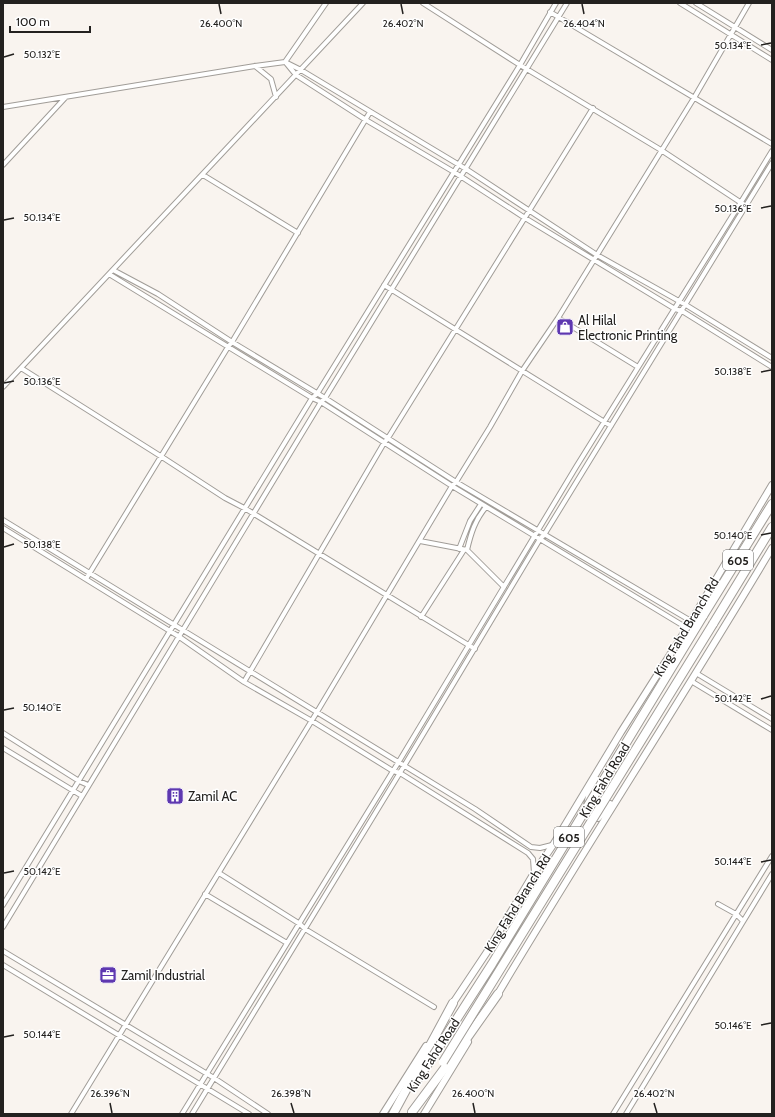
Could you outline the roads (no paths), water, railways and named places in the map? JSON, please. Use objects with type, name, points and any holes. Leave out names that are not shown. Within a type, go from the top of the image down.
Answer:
[{"type":"highway","name":"King Fahd Road","points":[[394,1114],[492,964],[772,504]]},
{"type":"highway","name":"King Fahd Road","points":[[411,1113],[772,527]]},
{"type":"highway","points":[[411,1113],[498,994]]},
{"type":"highway","points":[[394,1114],[453,1003]]},
{"type":"main road","name":"King Fahd Branch Rd","points":[[383,1114],[487,952],[534,872],[553,845],[621,732],[687,628],[772,485]]},
{"type":"main road","points":[[424,1114],[772,548]]},
{"type":"main road","points":[[621,732],[587,802],[587,811],[589,815],[593,818],[598,818],[602,815],[636,768]]},
{"type":"street","points":[[286,62],[326,3]]},
{"type":"street","points":[[3,387],[363,3]]},
{"type":"street","points":[[422,3],[520,65],[528,68],[661,150],[746,206]]},
{"type":"street","points":[[3,905],[246,509],[312,398],[316,394],[520,65],[556,3]]},
{"type":"street","points":[[3,927],[178,636],[567,3]]},
{"type":"street","points":[[680,3],[772,60]]},
{"type":"street","points":[[696,3],[772,50]]},
{"type":"street","points":[[71,1114],[312,721],[452,486],[490,428],[522,371],[558,318],[694,98],[749,3]]},
{"type":"street","points":[[550,12],[772,144]]},
{"type":"street","points":[[286,62],[296,76],[366,120],[462,176],[525,218],[675,309],[682,311],[772,367]]},
{"type":"street","points":[[3,107],[286,62],[466,169],[597,255],[686,305],[772,358]]},
{"type":"street","points":[[256,66],[271,79],[276,96]]},
{"type":"street","points":[[3,165],[66,97]]},
{"type":"street","points":[[244,682],[384,443],[593,108]]},
{"type":"street","points":[[86,579],[232,342],[370,112]]},
{"type":"street","points":[[182,1114],[300,924],[534,536],[772,151]]},
{"type":"street","points":[[192,1114],[305,929],[310,918],[400,773],[540,539],[686,305],[772,163]]},
{"type":"street","points":[[203,174],[298,233]]},
{"type":"street","points":[[522,206],[525,218]]},
{"type":"street","points":[[592,251],[594,259]]},
{"type":"street","points":[[113,270],[158,294],[456,482],[691,621]]},
{"type":"street","points":[[109,274],[312,398],[321,402],[481,504],[687,628]]},
{"type":"street","points":[[384,285],[611,426]]},
{"type":"street","points":[[558,318],[638,367]]},
{"type":"street","points":[[756,357],[760,351]]},
{"type":"street","points":[[21,368],[225,498],[246,509],[468,646],[475,648]]},
{"type":"street","points":[[459,549],[470,521],[481,504]]},
{"type":"street","points":[[421,617],[466,550],[473,526],[486,507]]},
{"type":"street","points":[[3,520],[398,763],[476,809],[531,847],[540,848],[553,845]]},
{"type":"street","points":[[3,528],[178,636],[244,682],[312,721],[393,771],[400,773],[528,853],[532,859],[534,872]]},
{"type":"street","points":[[420,541],[466,550],[504,587]]},
{"type":"street","points":[[608,580],[612,574]]},
{"type":"street","points":[[696,673],[772,719]]},
{"type":"street","points":[[691,681],[772,730]]},
{"type":"street","points":[[3,734],[79,781],[88,785]]},
{"type":"street","points":[[357,748],[362,740]]},
{"type":"street","points":[[3,748],[82,796]]},
{"type":"street","points":[[471,817],[476,809]]},
{"type":"street","points":[[613,1114],[772,856]]},
{"type":"street","points":[[219,872],[300,924],[305,929],[434,1007]]},
{"type":"street","points":[[626,1114],[772,874]]},
{"type":"street","points":[[206,894],[287,943]]},
{"type":"street","points":[[718,904],[736,914],[743,922]]},
{"type":"street","points":[[3,951],[207,1073],[268,1114]]},
{"type":"street","points":[[3,965],[249,1114]]},
{"type":"place","name":"Al Hilal Electronic Printing","points":[[565,327]]},
{"type":"place","name":"Zamil AC","points":[[175,796]]},
{"type":"place","name":"Zamil Industrial","points":[[108,975]]}]
